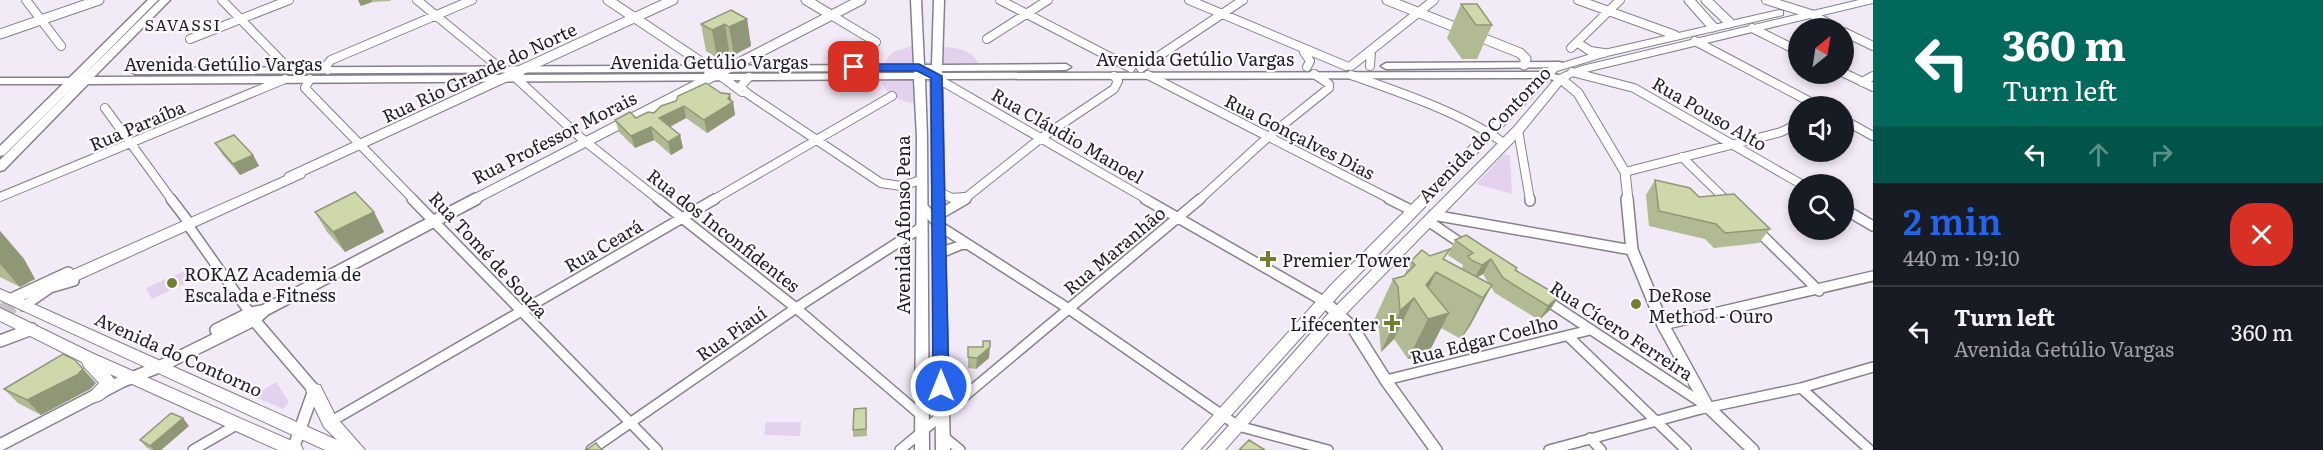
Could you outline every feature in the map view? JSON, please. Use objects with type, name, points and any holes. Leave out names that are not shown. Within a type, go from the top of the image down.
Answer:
[{"type":"main road","points":[[0,167],[153,0]]},
{"type":"main road","points":[[0,152],[165,0]]},
{"type":"main road","name":"Avenida Afonso Pena","points":[[916,0],[922,227],[922,450]]},
{"type":"main road","name":"Avenida Afonso Pena","points":[[939,0],[937,72],[943,443]]},
{"type":"main road","name":"Avenida do Contorno","points":[[1215,450],[1340,311],[1505,144],[1561,79],[1572,72],[1752,28],[1833,0]]},
{"type":"main road","name":"Avenida do Contorno","points":[[1190,450],[1411,210],[1546,75],[1559,65],[1730,23],[1872,0]]},
{"type":"main road","points":[[1698,40],[1730,30],[1732,27],[1730,23]]},
{"type":"main road","name":"Avenida Getúlio Vargas","points":[[937,72],[1114,76],[1140,70],[1175,75],[1348,69],[1370,66],[1559,65]]},
{"type":"main road","points":[[1370,66],[1374,70],[1387,74]]},
{"type":"main road","name":"Avenida Getúlio Vargas","points":[[0,81],[267,70],[310,79],[488,78],[525,69],[725,73],[1311,70],[1328,67],[1387,74],[1546,75],[1561,79]]},
{"type":"main road","name":"Avenida Getúlio Vargas","points":[[0,73],[83,76],[287,75],[328,70],[504,79],[709,73]]},
{"type":"main road","name":"Avenida Getúlio Vargas","points":[[725,73],[749,77],[919,72]]},
{"type":"main road","points":[[55,283],[299,174]]},
{"type":"main road","points":[[940,253],[961,245],[969,246]]},
{"type":"main road","points":[[10,298],[2,318],[32,329],[89,358],[294,450]]},
{"type":"main road","name":"Avenida do Contorno","points":[[10,298],[342,450]]},
{"type":"main road","points":[[89,358],[123,366],[155,365]]},
{"type":"main road","points":[[89,358],[90,364],[109,383],[94,397]]},
{"type":"main road","points":[[314,390],[330,422],[357,450]]},
{"type":"street","points":[[26,0],[61,46]]},
{"type":"street","points":[[0,34],[99,0]]},
{"type":"street","points":[[222,0],[280,60],[287,75]]},
{"type":"street","points":[[190,39],[289,0]]},
{"type":"street","points":[[417,0],[495,64],[488,78]]},
{"type":"street","points":[[328,70],[326,66],[331,60],[472,0]]},
{"type":"street","points":[[608,0],[709,73]]},
{"type":"street","name":"Rua Rio Grande do Norte","points":[[504,79],[673,0]]},
{"type":"street","points":[[806,0],[876,42]]},
{"type":"street","points":[[748,94],[725,73],[861,0]]},
{"type":"street","name":"Rua Gonçalves Dias","points":[[1000,0],[1411,210]]},
{"type":"street","points":[[987,39],[1048,0]]},
{"type":"street","points":[[1189,0],[1490,133],[1505,144]]},
{"type":"street","points":[[1140,70],[1243,0]]},
{"type":"street","points":[[1387,0],[1520,53],[1526,59],[1524,65]]},
{"type":"street","points":[[1348,69],[1434,0]]},
{"type":"street","points":[[1578,0],[1675,35]]},
{"type":"street","points":[[1571,48],[1620,0]]},
{"type":"street","points":[[1689,0],[1713,27]]},
{"type":"street","points":[[1706,0],[1730,23]]},
{"type":"street","points":[[1783,0],[1818,18]]},
{"type":"street","points":[[1771,1],[1803,10]]},
{"type":"street","points":[[1752,28],[1788,46]]},
{"type":"street","points":[[1854,37],[1873,46]]},
{"type":"street","points":[[1698,40],[1800,96]]},
{"type":"street","points":[[1578,43],[1590,51],[1604,53]]},
{"type":"street","points":[[1301,50],[1310,61],[1311,70]]},
{"type":"street","points":[[1370,66],[1371,50]]},
{"type":"street","points":[[267,70],[280,60]]},
{"type":"street","name":"Rua Pouso Alto","points":[[1587,68],[1599,77]]},
{"type":"street","points":[[516,78],[525,69]]},
{"type":"street","name":"Rua Maranhão","points":[[900,450],[1179,218],[1268,136],[1329,88],[1329,84],[1311,70]]},
{"type":"street","name":"Rua Cláudio Manoel","points":[[937,72],[1041,138],[1325,302]]},
{"type":"street","name":"Rua Pouso Alto","points":[[1572,72],[1599,77],[1634,88],[1788,177]]},
{"type":"street","name":"Rua Professor Morais","points":[[0,445],[252,317],[709,73]]},
{"type":"street","points":[[1387,74],[1384,80],[1391,89]]},
{"type":"street","name":"Rua Paraíba","points":[[0,197],[130,144],[287,75]]},
{"type":"street","points":[[1175,75],[1171,80],[1175,88]]},
{"type":"street","points":[[940,214],[968,196],[1041,138],[1114,88],[1118,81],[1114,76]]},
{"type":"street","points":[[1862,82],[1873,76]]},
{"type":"street","points":[[749,77],[740,87],[748,94],[881,183],[897,188],[908,187],[921,180]]},
{"type":"street","name":"Rua Rio Grande do Norte","points":[[10,298],[55,283],[189,224],[260,187],[299,174],[488,78]]},
{"type":"street","name":"Rua dos Inconfidentes","points":[[516,78],[585,141],[796,308],[922,416]]},
{"type":"street","points":[[1854,78],[1873,87]]},
{"type":"street","name":"Rua Tomé de Souza","points":[[310,79],[305,88],[434,219],[520,312],[657,450]]},
{"type":"street","points":[[1561,79],[1578,93],[1625,172],[1632,250],[1663,325],[1708,407],[1753,450]]},
{"type":"street","name":"Rua Ceará","points":[[330,422],[892,96]]},
{"type":"street","points":[[105,108],[189,224],[252,317],[314,390],[294,450]]},
{"type":"street","points":[[1854,125],[1873,135]]},
{"type":"street","points":[[1625,172],[1788,129]]},
{"type":"street","points":[[1518,130],[1530,201]]},
{"type":"street","points":[[1682,157],[1734,207]]},
{"type":"street","points":[[939,192],[952,198],[968,196]]},
{"type":"street","points":[[921,205],[941,227],[1069,309],[1238,426],[1328,450]]},
{"type":"street","points":[[1854,215],[1873,226]]},
{"type":"street","points":[[1431,218],[1632,250]]},
{"type":"street","points":[[1431,218],[1476,253]]},
{"type":"street","points":[[1751,224],[1820,291]]},
{"type":"street","name":"Rua Piauí","points":[[591,450],[796,308],[922,227]]},
{"type":"street","points":[[1663,325],[1820,291],[1873,276]]},
{"type":"street","name":"Rua Cícero Ferreira","points":[[1533,291],[1708,407]]},
{"type":"street","points":[[1325,302],[1340,311],[1352,324],[1386,380],[1436,450]]},
{"type":"street","points":[[0,340],[32,329]]},
{"type":"street","name":"Rua Edgar Coelho","points":[[1386,380],[1590,330]]},
{"type":"street","points":[[1568,336],[1686,450]]},
{"type":"street","points":[[1549,450],[1656,420],[1801,388],[1873,367]]},
{"type":"street","points":[[1801,388],[1870,450]]},
{"type":"street","points":[[193,450],[238,424]]},
{"type":"street","points":[[1590,438],[1601,450]]},
{"type":"street","points":[[943,443],[960,450]]},
{"type":"shaded area","points":[[915,45],[921,62],[943,62],[943,47],[955,48],[972,55],[979,64],[980,70],[951,70],[952,83],[923,82],[916,104],[900,100],[890,95],[884,86],[882,81],[890,80],[890,71],[882,65],[893,52]]},
{"type":"shaded area","points":[[1504,154],[1510,156],[1512,194],[1476,184]]},
{"type":"shaded area","name":"ROKAZ Academia de Escalada e Fitness","points":[[191,268],[197,278],[152,299],[146,288]]},
{"type":"shaded area","points":[[276,382],[289,402],[283,409],[253,396]]},
{"type":"shaded area","points":[[766,422],[801,422],[800,436],[764,435]]},
{"type":"building","points":[[1461,4],[1477,4],[1492,25],[1476,25]]},
{"type":"building","points":[[731,10],[747,19],[729,27],[725,24],[712,30],[701,24]]},
{"type":"building","points":[[706,83],[721,93],[730,94],[728,99],[733,102],[704,120],[684,106],[659,118],[680,135],[668,142],[651,127],[631,136],[615,120],[630,112],[636,118],[648,112],[654,113],[661,106],[676,101],[678,96]]},
{"type":"building","points":[[234,135],[253,155],[233,164],[215,143]]},
{"type":"building","points":[[1655,180],[1690,188],[1699,197],[1734,194],[1770,229],[1725,233],[1716,224],[1659,211]]},
{"type":"building","points":[[355,192],[374,212],[333,232],[315,212]]},
{"type":"building","points":[[1466,235],[1517,268],[1515,270],[1559,296],[1548,306],[1503,278],[1491,259],[1482,265],[1471,260],[1468,256],[1473,253],[1455,240]]},
{"type":"building","points":[[1450,249],[1443,259],[1492,285],[1483,298],[1436,272],[1426,285],[1449,313],[1428,319],[1414,298],[1400,311],[1398,287],[1393,279],[1404,276],[1415,265],[1411,261],[1422,250],[1430,256]]},
{"type":"building","points":[[983,341],[990,341],[990,347],[977,358],[968,357],[968,347],[983,347]]},
{"type":"building","points":[[63,354],[75,360],[83,369],[77,375],[27,400],[4,389]]},
{"type":"building","points":[[866,408],[866,429],[853,430],[854,409]]},
{"type":"building","points":[[171,413],[183,418],[150,446],[140,440]]},
{"type":"building","points":[[1249,440],[1265,450],[1239,450]]},
{"type":"building","points":[[596,443],[602,450],[586,450]]},
{"type":"tunnel","points":[[0,312],[28,298]]},
{"type":"place","name":"Premier Tower","points":[[1268,259]]},
{"type":"place","name":"ROKAZ Academia de Escalada e Fitness","points":[[172,283]]},
{"type":"place","name":"DeRose Method - Ouro","points":[[1636,304]]},
{"type":"place","name":"Lifecenter","points":[[1392,323]]},
{"type":"district","name":"SAVASSI","points":[[183,24]]},
{"type":"route","points":[[854,67],[919,68],[936,76],[941,227],[941,386]]}]
